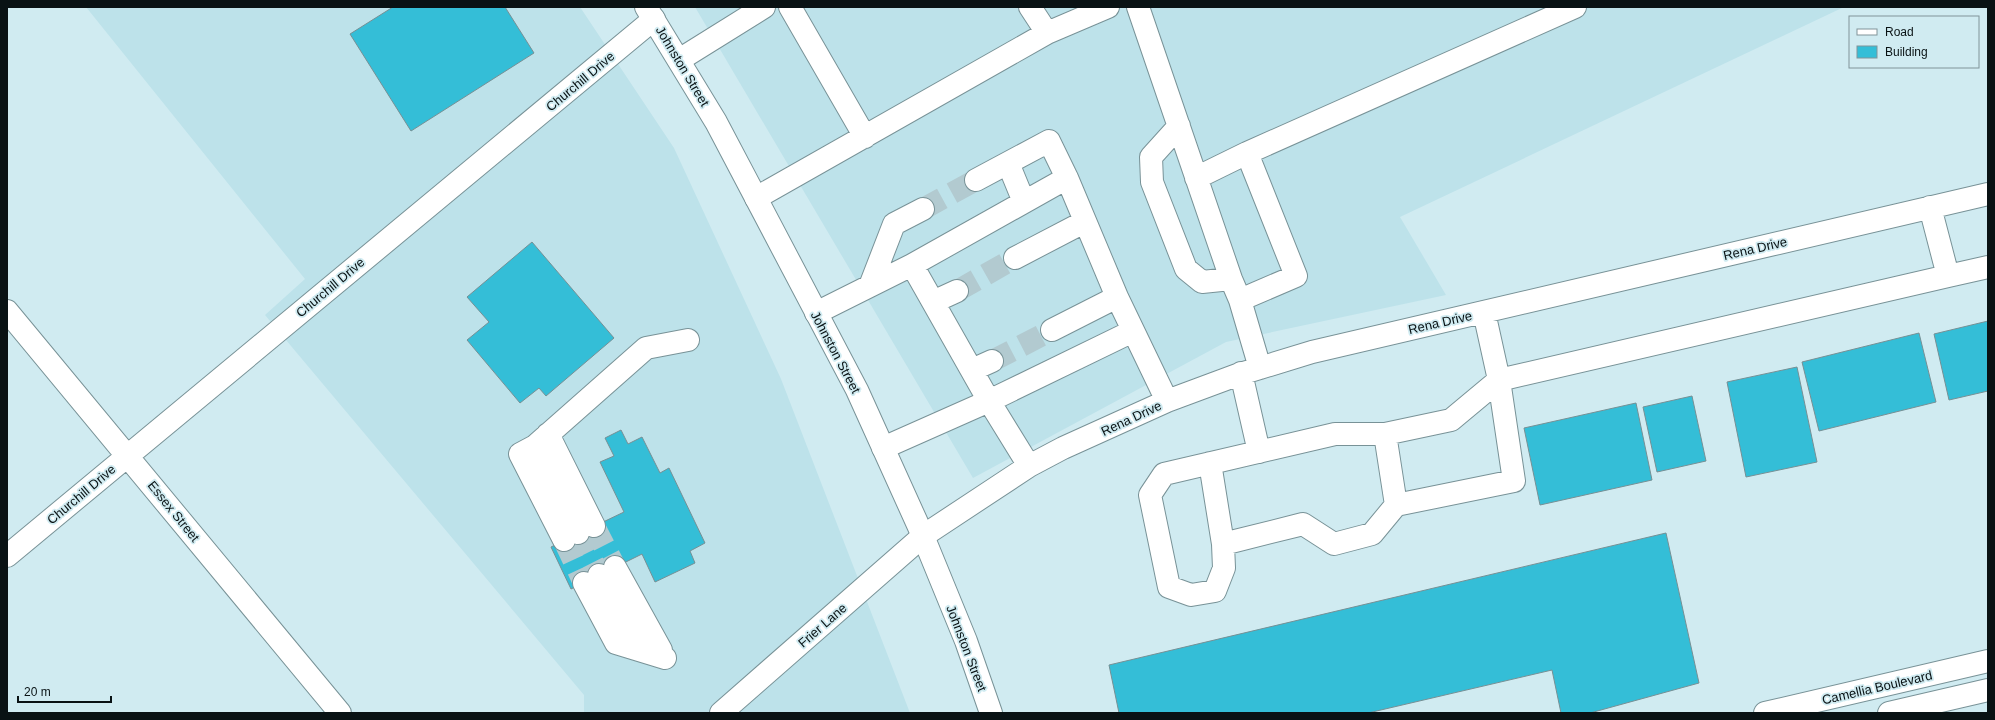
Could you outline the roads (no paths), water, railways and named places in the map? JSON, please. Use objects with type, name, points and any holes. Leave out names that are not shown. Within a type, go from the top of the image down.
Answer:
[{"type":"street","points":[[679,60],[764,7]]},
{"type":"street","points":[[790,7],[865,136]]},
{"type":"street","points":[[1030,7],[1047,32]]},
{"type":"street","points":[[756,198],[1047,32],[1108,7]]},
{"type":"street","points":[[1138,7],[1230,279],[1240,300],[1251,371],[1258,452]]},
{"type":"street","points":[[1196,178],[1247,153],[1571,8]]},
{"type":"street","name":"Johnston Street","points":[[650,13],[716,122],[857,390],[924,536],[966,640],[991,713]]},
{"type":"street","name":"Churchill Drive","points":[[7,556],[650,13]]},
{"type":"street","points":[[1179,126],[1151,157],[1152,182],[1186,269],[1202,282],[1230,279]]},
{"type":"street","points":[[976,180],[1049,141],[1067,178],[1084,222],[1117,297],[1167,401]]},
{"type":"street","points":[[1240,300],[1296,276],[1247,153]]},
{"type":"street","points":[[1008,163],[1024,202]]},
{"type":"street","points":[[816,313],[912,265],[1067,178]]},
{"type":"street","name":"Rena Drive","points":[[924,536],[1029,466],[1063,448],[1167,401],[1251,371],[1312,352],[1988,194]]},
{"type":"street","points":[[1930,207],[1948,276]]},
{"type":"street","points":[[870,286],[894,224],[923,209]]},
{"type":"street","points":[[1015,258],[1084,222]]},
{"type":"street","points":[[912,265],[989,400],[1029,466]]},
{"type":"street","points":[[1210,463],[1223,544],[1224,568],[1215,591],[1191,595],[1169,587],[1150,495],[1164,474],[1210,463],[1335,434],[1385,434],[1451,420],[1499,380],[1988,268]]},
{"type":"street","points":[[934,302],[957,291]]},
{"type":"street","points":[[1052,330],[1117,297]]},
{"type":"street","name":"Essex Street","points":[[7,311],[128,455],[330,709]]},
{"type":"street","points":[[1223,544],[1303,524],[1334,544],[1372,534],[1396,505],[1514,481],[1499,380],[1484,312]]},
{"type":"street","points":[[883,448],[989,400],[1134,331]]},
{"type":"street","points":[[542,440],[579,533],[520,454],[542,440],[646,348],[688,340]]},
{"type":"street","points":[[972,370],[992,360]]},
{"type":"street","points":[[1385,434],[1396,505]]},
{"type":"street","name":"Frier Lane","points":[[721,713],[924,536]]},
{"type":"street","points":[[629,632],[599,575],[629,632],[666,658],[629,632]]},
{"type":"street","name":"Camellia Boulevard","points":[[1765,713],[1988,661]]},
{"type":"street","points":[[1889,713],[1988,690]]},
{"type":"tunnel","points":[[923,209],[976,180]]},
{"type":"tunnel","points":[[957,291],[1015,258]]},
{"type":"tunnel","points":[[992,361],[1052,330]]},
{"type":"tunnel","points":[[594,526],[615,567]]},
{"type":"tunnel","points":[[578,533],[599,575]]},
{"type":"tunnel","points":[[564,540],[584,583]]}]
